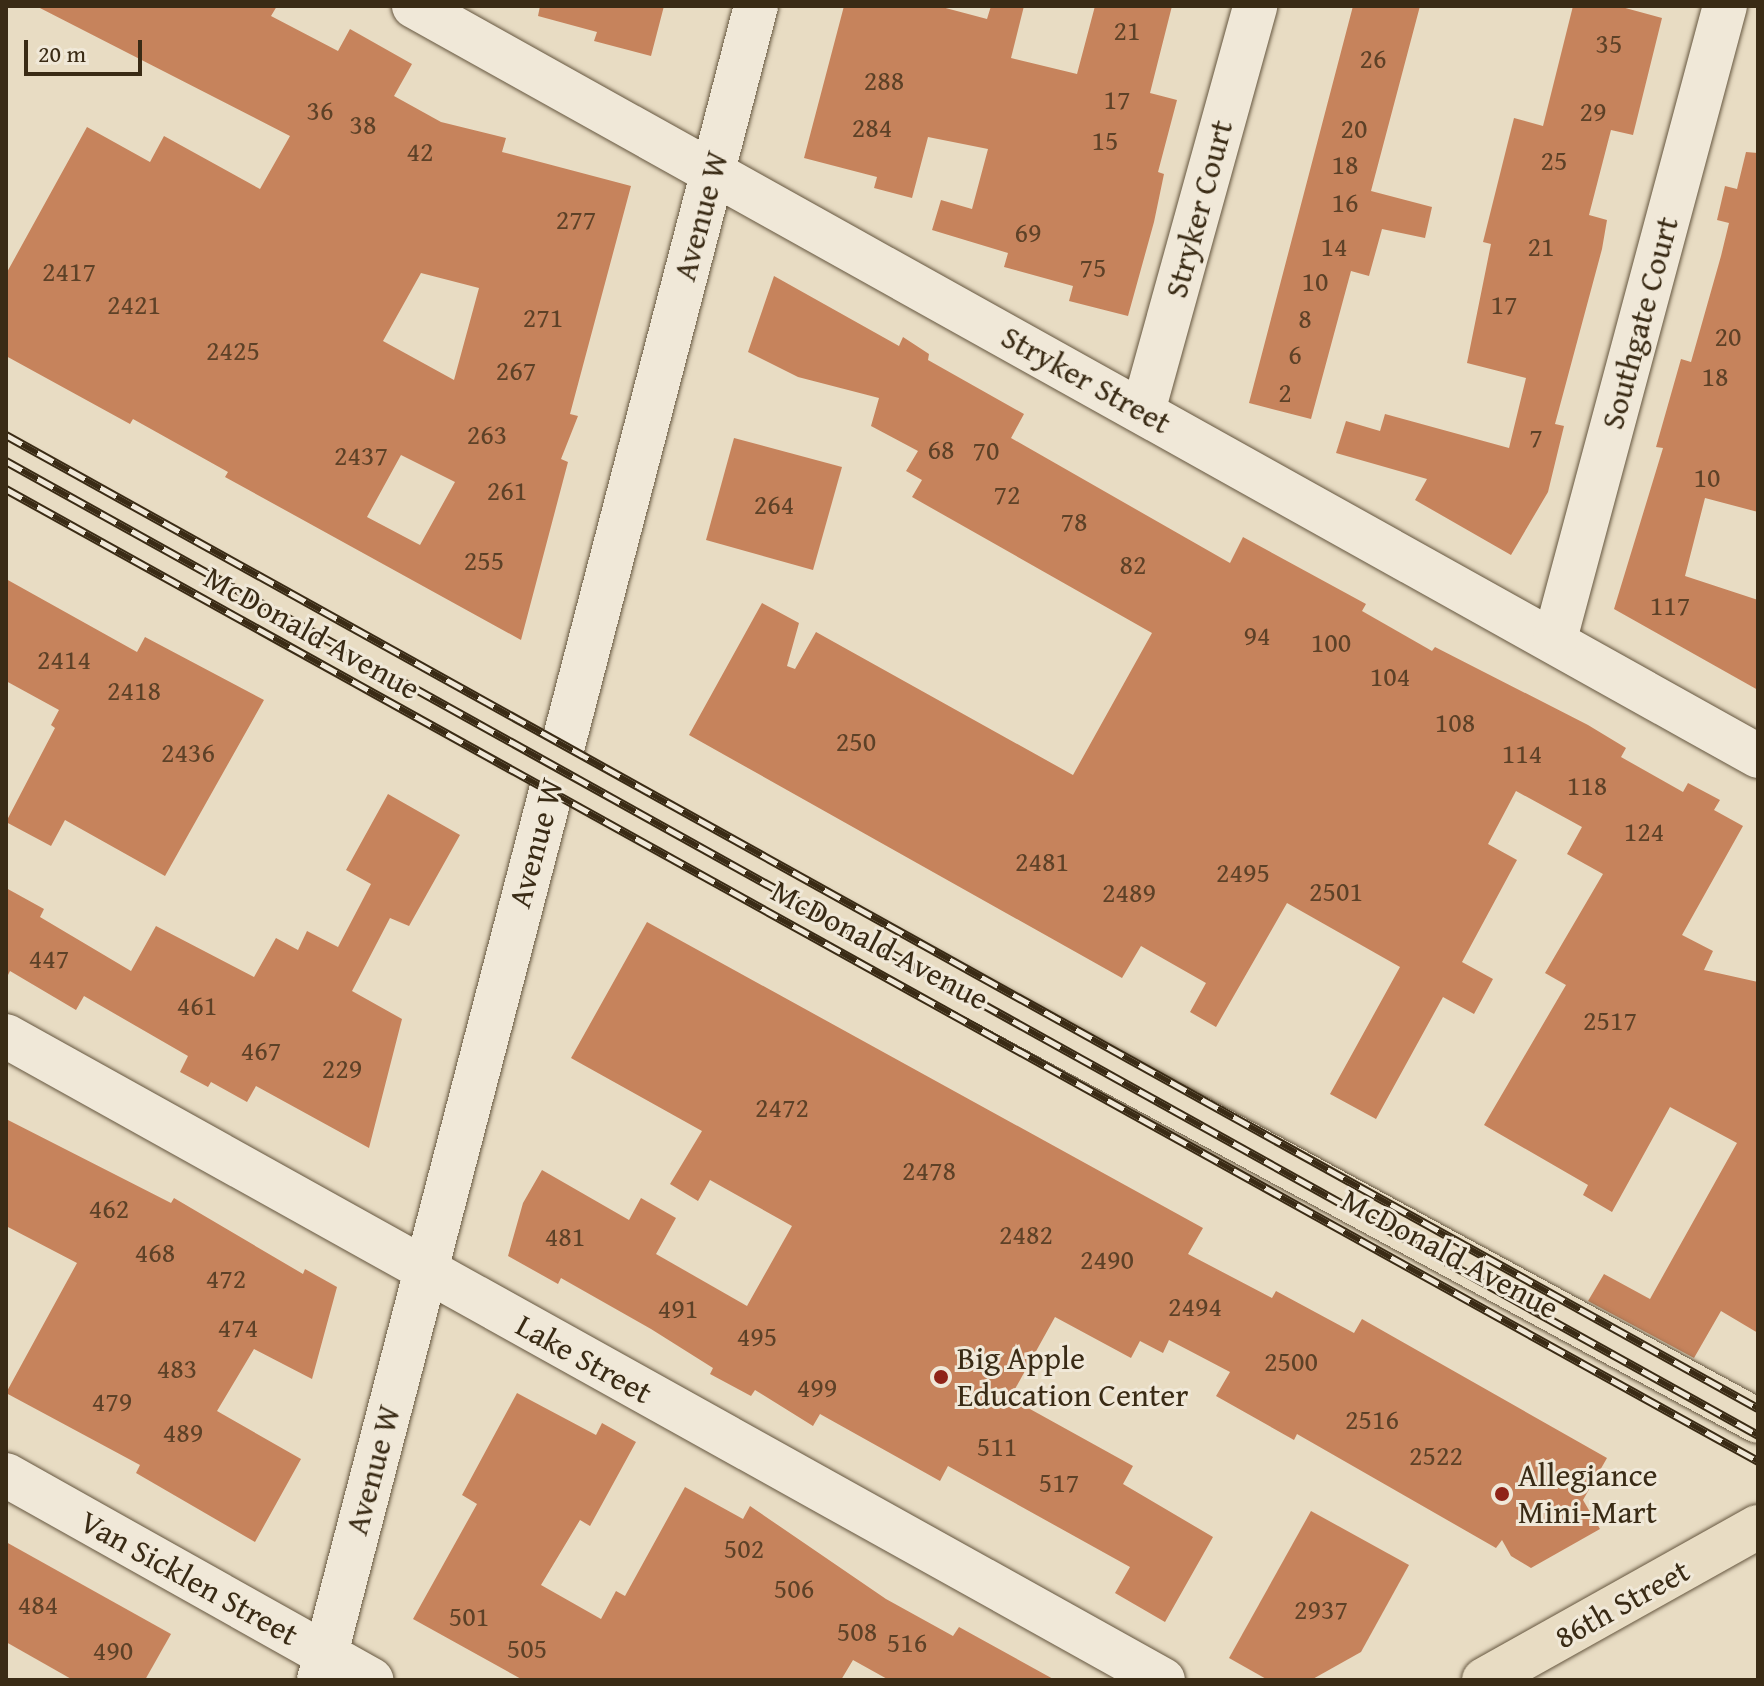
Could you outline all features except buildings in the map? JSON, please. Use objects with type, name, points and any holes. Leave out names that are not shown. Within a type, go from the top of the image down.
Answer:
[{"type":"main road","name":"McDonald Avenue","points":[[6,462],[556,768],[1758,1421]]},
{"type":"main road","name":"86th Street","points":[[1484,1680],[1758,1527]]},
{"type":"street","name":"Stryker Street","points":[[414,6],[1555,639],[1758,756]]},
{"type":"street","name":"Avenue W","points":[[322,1667],[756,6]]},
{"type":"street","name":"Stryker Court","points":[[1143,411],[1255,6]]},
{"type":"street","name":"Southgate Court","points":[[1555,639],[1725,6]]},
{"type":"street","name":"Lake Street","points":[[6,1036],[1163,1680]]},
{"type":"street","name":"Van Sicklen Street","points":[[6,1475],[322,1667],[371,1680]]},
{"type":"railway","points":[[6,435],[1758,1408]]},
{"type":"railway","points":[[6,461],[1758,1435]]},
{"type":"railway","points":[[6,489],[1758,1461]]},
{"type":"place","name":"Big Apple Education Center","points":[[941,1377]]},
{"type":"place","name":"Allegiance Mini-Mart","points":[[1502,1494]]}]
